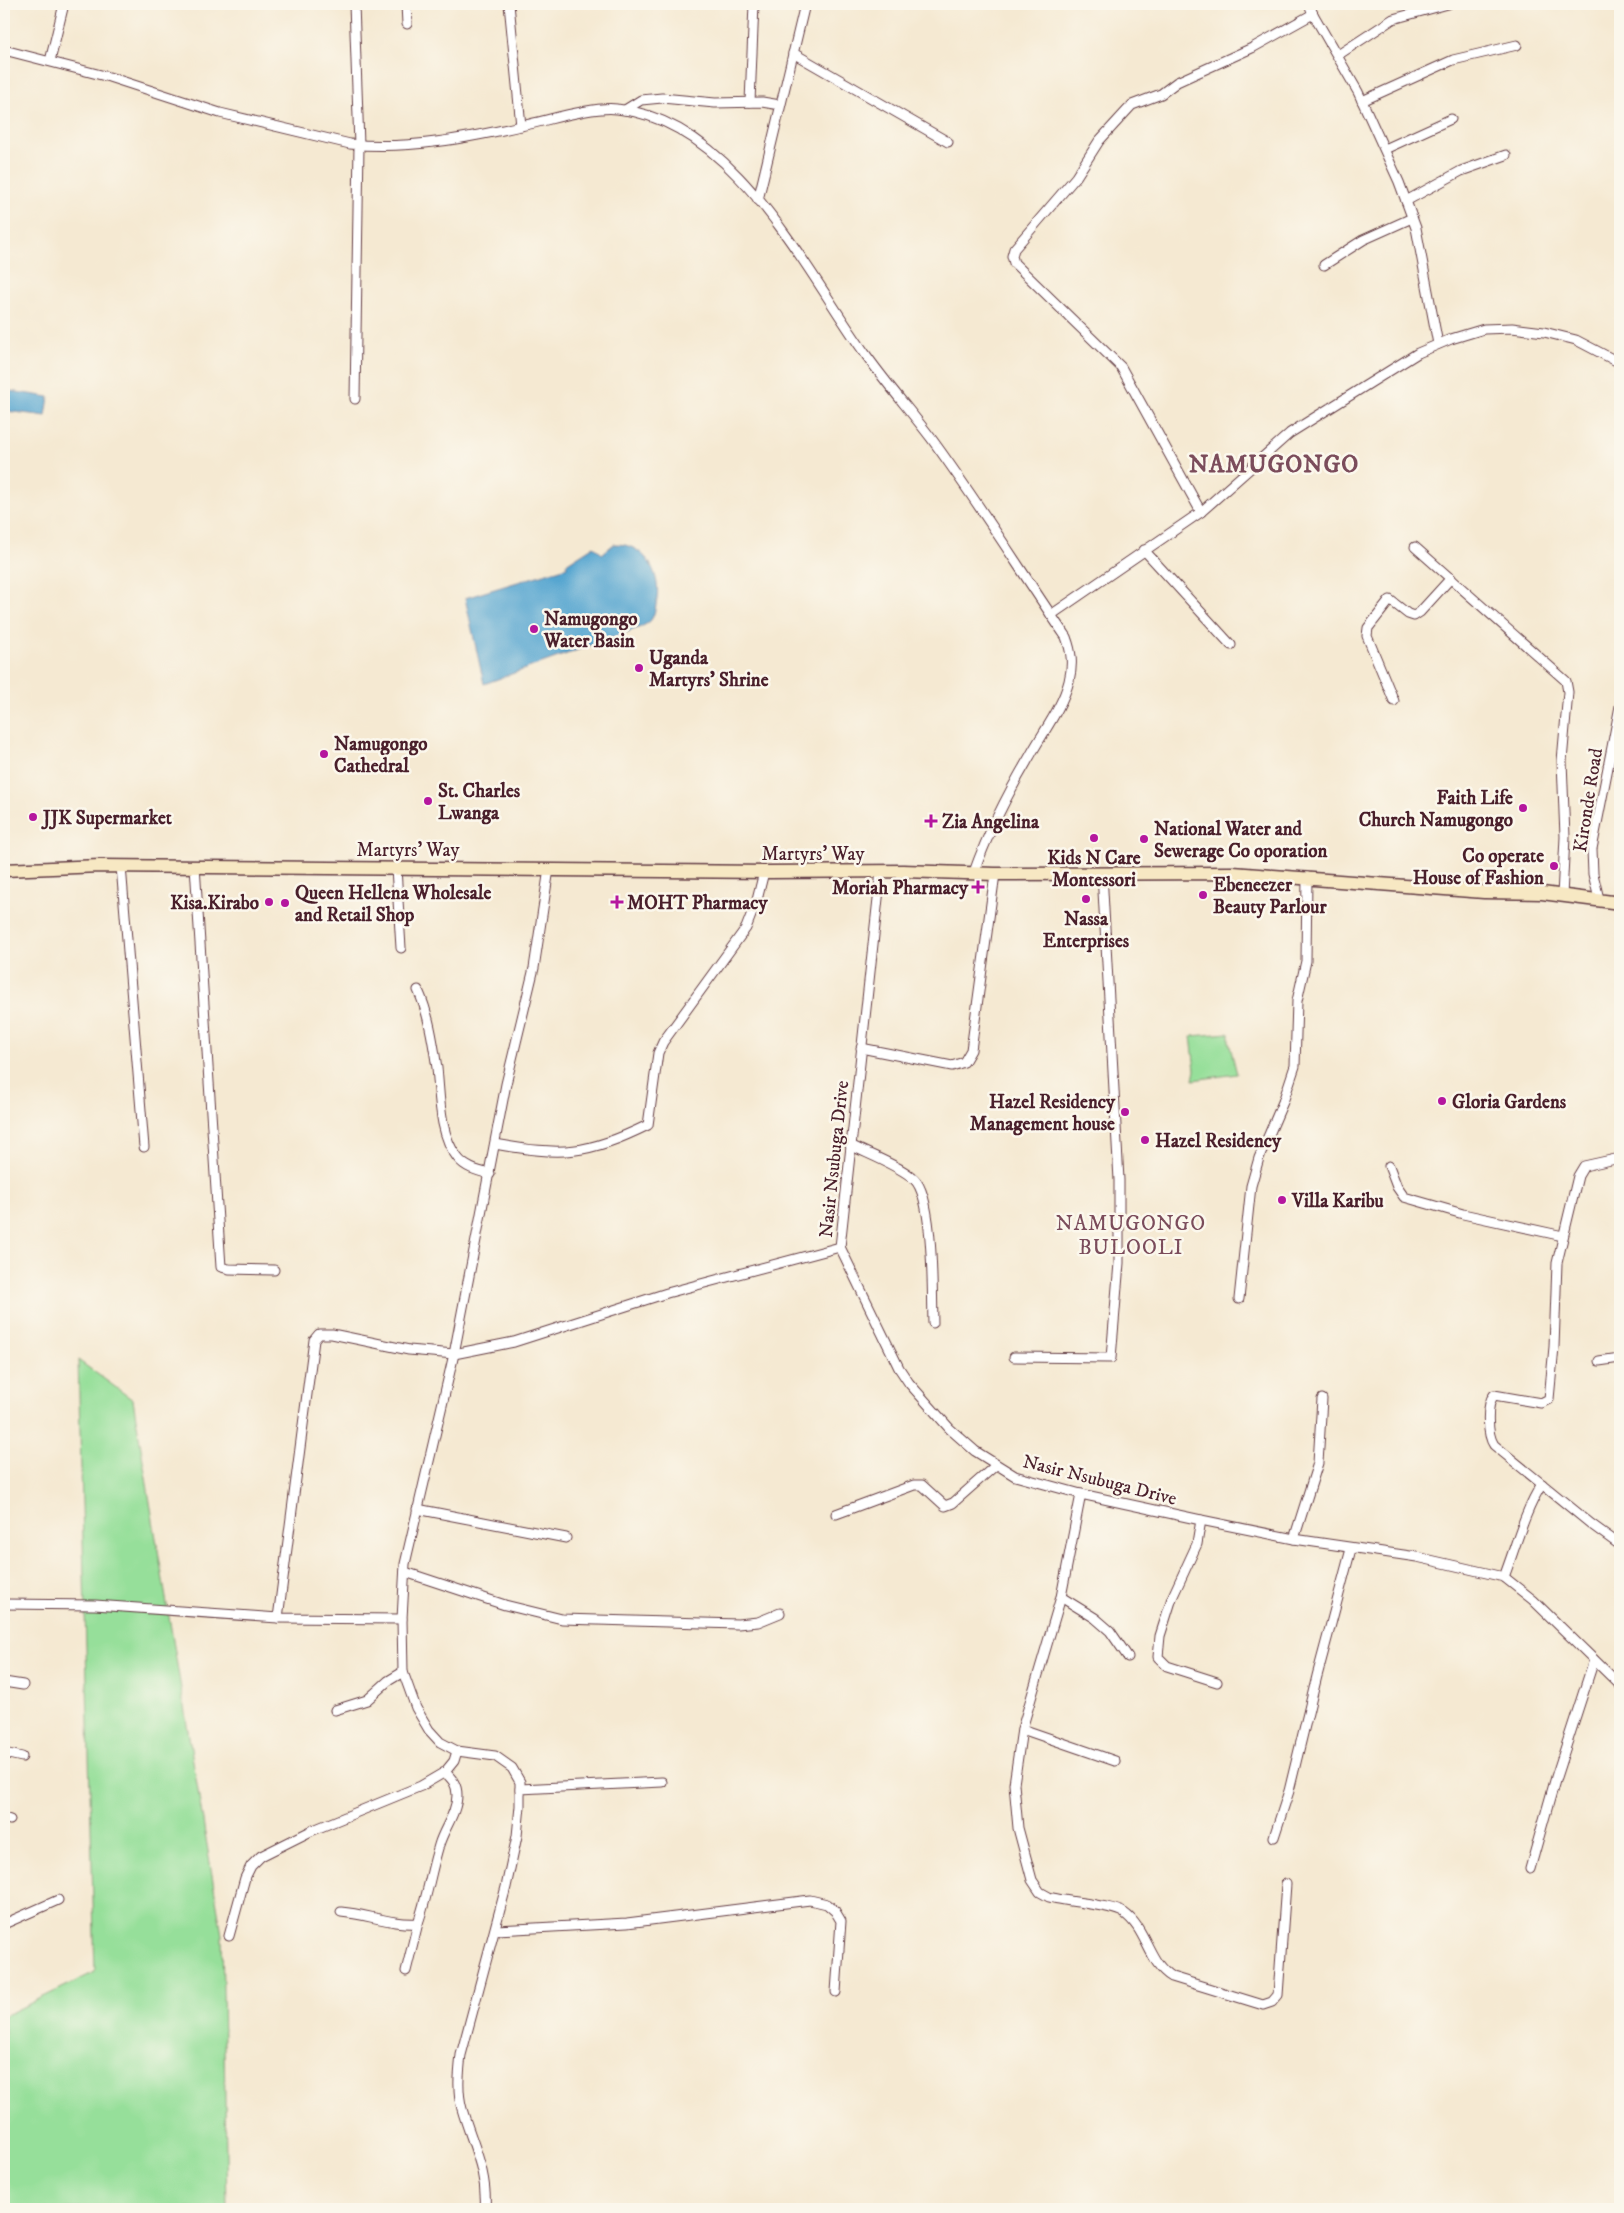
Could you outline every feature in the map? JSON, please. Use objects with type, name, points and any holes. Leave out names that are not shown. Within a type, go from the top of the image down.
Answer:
[{"type":"main road","name":"Martyrs' Way","points":[[4,870],[121,866],[195,866],[764,872],[881,871],[995,874],[1233,873],[1562,896],[1620,903]]},
{"type":"street","points":[[50,61],[64,4]]},
{"type":"street","points":[[354,4],[359,145],[355,399]]},
{"type":"street","points":[[406,4],[407,24]]},
{"type":"street","points":[[509,4],[521,126]]},
{"type":"street","points":[[750,102],[754,4]]},
{"type":"street","points":[[758,200],[805,4]]},
{"type":"street","points":[[1309,4],[1362,101],[1385,149],[1406,201],[1412,218],[1438,344]]},
{"type":"street","points":[[1338,55],[1393,19],[1448,4]]},
{"type":"street","points":[[1201,512],[1121,367],[1014,263],[1012,256],[1014,249],[1076,177],[1099,142],[1132,105],[1161,94],[1177,82],[1252,48],[1313,14]]},
{"type":"street","points":[[1362,101],[1453,60],[1517,44]]},
{"type":"street","points":[[4,50],[109,77],[220,113],[275,124],[324,139],[359,145],[401,145],[446,141],[607,109],[625,110],[671,124],[688,134],[726,165],[788,237],[864,352],[931,438],[1066,637],[1071,650],[1072,660],[1068,683],[1063,697],[1002,803],[988,832],[974,872]]},
{"type":"street","points":[[793,53],[948,142]]},
{"type":"street","points":[[625,110],[635,103],[651,98],[715,103],[750,102],[780,106]]},
{"type":"street","points":[[1385,149],[1451,119]]},
{"type":"street","points":[[1406,201],[1461,171],[1506,154]]},
{"type":"street","points":[[1324,265],[1371,236],[1412,218]]},
{"type":"street","points":[[1051,615],[1201,512],[1290,434],[1349,398],[1388,370],[1438,344],[1484,329],[1512,328],[1544,332],[1576,340],[1620,363]]},
{"type":"street","points":[[1415,548],[1562,676],[1568,686],[1562,761],[1565,838],[1562,896]]},
{"type":"street","points":[[1144,550],[1231,645]]},
{"type":"street","points":[[1394,700],[1367,636],[1368,628],[1390,600],[1408,614],[1414,616],[1420,612],[1451,578]]},
{"type":"street","name":"Kironde Road","points":[[1599,899],[1593,874],[1592,849],[1618,726],[1620,706]]},
{"type":"street","points":[[121,866],[144,1147]]},
{"type":"street","points":[[195,866],[221,1266],[229,1269],[274,1270]]},
{"type":"street","points":[[396,868],[401,948]]},
{"type":"street","points":[[485,2209],[484,2180],[480,2159],[462,2108],[458,2076],[461,2055],[496,1930],[517,1836],[520,1782],[516,1773],[505,1762],[495,1756],[457,1751],[440,1742],[429,1730],[416,1708],[403,1672],[402,1619],[405,1572],[417,1509],[454,1354],[465,1291],[496,1144],[506,1084],[534,968],[549,869]]},
{"type":"street","name":"Nasir Nsubuga Drive","points":[[881,871],[840,1247],[909,1383],[950,1429],[975,1451],[1015,1476],[1081,1494],[1294,1539],[1351,1549],[1417,1557],[1504,1577],[1533,1600],[1620,1685]]},
{"type":"street","points":[[496,1144],[534,1151],[571,1152],[595,1148],[616,1141],[648,1125],[658,1054],[663,1042],[746,928],[757,900],[764,872]]},
{"type":"street","points":[[1014,1357],[1112,1358],[1119,1263],[1119,1180],[1102,873]]},
{"type":"street","points":[[861,1048],[952,1066],[960,1064],[967,1059],[971,1050],[977,1018],[995,874]]},
{"type":"street","points":[[1239,1300],[1253,1179],[1295,1066],[1297,1001],[1306,961],[1307,877]]},
{"type":"street","points":[[418,990],[426,1010],[437,1069],[439,1103],[449,1141],[457,1157],[467,1166],[490,1174]]},
{"type":"street","points":[[850,1144],[908,1175],[919,1185],[924,1195],[930,1250],[933,1323]]},
{"type":"street","points":[[1620,1158],[1587,1164],[1581,1168],[1558,1263],[1554,1347],[1549,1399],[1541,1403],[1494,1395],[1490,1401],[1490,1439],[1494,1444],[1591,1524],[1620,1545]]},
{"type":"street","points":[[1389,1166],[1397,1187],[1404,1197],[1463,1214],[1563,1236]]},
{"type":"street","points":[[278,1618],[316,1336],[323,1333],[332,1334],[409,1350],[454,1354],[514,1342],[668,1293],[840,1247]]},
{"type":"street","points":[[1599,1361],[1620,1358]]},
{"type":"street","points":[[1294,1539],[1318,1462],[1322,1399]]},
{"type":"street","points":[[836,1514],[914,1485],[922,1486],[945,1506],[953,1503],[996,1465]]},
{"type":"street","points":[[1504,1577],[1526,1516],[1542,1484]]},
{"type":"street","points":[[1081,1494],[1061,1597],[1022,1729],[1014,1784],[1014,1804],[1018,1828],[1032,1880],[1036,1888],[1046,1895],[1058,1899],[1123,1912],[1134,1923],[1162,1970],[1172,1977],[1254,2004],[1269,2004],[1276,2000],[1279,1982],[1286,1884]]},
{"type":"street","points":[[417,1509],[566,1538]]},
{"type":"street","points":[[1201,1520],[1197,1544],[1172,1598],[1160,1636],[1158,1657],[1166,1666],[1217,1682]]},
{"type":"street","points":[[1274,1837],[1289,1791],[1351,1549]]},
{"type":"street","points":[[405,1572],[505,1605],[562,1619],[738,1624],[758,1622],[780,1613]]},
{"type":"street","points":[[1061,1597],[1095,1618],[1110,1631],[1128,1657]]},
{"type":"street","points":[[4,1604],[95,1605],[278,1618],[402,1619]]},
{"type":"street","points":[[1530,1870],[1553,1786],[1594,1660]]},
{"type":"street","points":[[335,1710],[367,1700],[388,1681],[403,1672]]},
{"type":"street","points":[[4,1682],[24,1685]]},
{"type":"street","points":[[1022,1729],[1115,1760]]},
{"type":"street","points":[[229,1936],[245,1878],[251,1866],[261,1856],[311,1831],[421,1786],[446,1772],[454,1761],[457,1751]]},
{"type":"street","points":[[4,1752],[22,1757]]},
{"type":"street","points":[[406,1971],[430,1884],[439,1842],[451,1818],[458,1796],[456,1784],[446,1772]]},
{"type":"street","points":[[520,1789],[662,1782]]},
{"type":"street","points":[[4,1924],[58,1900]]},
{"type":"street","points":[[496,1930],[627,1923],[810,1900],[827,1904],[835,1911],[841,1921],[836,1992]]},
{"type":"street","points":[[341,1912],[404,1924],[418,1924]]},
{"type":"green space","points":[[1229,1033],[1229,1042],[1237,1074],[1193,1080],[1195,1070],[1191,1036]]},
{"type":"green space","points":[[78,1360],[133,1400],[222,1935],[227,2209],[4,2209],[4,2016],[95,1972]]},
{"type":"water","points":[[10,391],[49,397],[46,416],[7,411]]},
{"type":"water","points":[[614,544],[626,545],[635,549],[644,555],[650,564],[657,584],[658,594],[654,613],[650,621],[641,627],[484,684],[465,598],[567,567],[566,564],[594,546],[602,554]]},
{"type":"place","name":"Namugongo Water Basin","points":[[534,629]]},
{"type":"place","name":"Uganda Martyrs' Shrine","points":[[639,668]]},
{"type":"place","name":"Namugongo Cathedral","points":[[324,754]]},
{"type":"place","name":"St. Charles Lwanga","points":[[428,801]]},
{"type":"place","name":"Faith Life Church Namugongo","points":[[1523,808]]},
{"type":"place","name":"JJK Supermarket","points":[[33,817]]},
{"type":"place","name":"Zia Angelina","points":[[931,821]]},
{"type":"place","name":"Kids N Care Montessori","points":[[1094,838]]},
{"type":"place","name":"National Water and Sewerage Co oporation","points":[[1144,839]]},
{"type":"place","name":"Co operate House of Fashion","points":[[1554,866]]},
{"type":"place","name":"Moriah Pharmacy","points":[[978,887]]},
{"type":"place","name":"Ebeneezer Beauty Parlour","points":[[1203,895]]},
{"type":"place","name":"Nassa Enterprises","points":[[1086,899]]},
{"type":"place","name":"Kisa.Kirabo","points":[[269,902]]},
{"type":"place","name":"MOHT Pharmacy","points":[[617,902]]},
{"type":"place","name":"Queen Hellena Wholesale and Retail Shop","points":[[285,903]]},
{"type":"place","name":"Gloria Gardens","points":[[1442,1101]]},
{"type":"place","name":"Hazel Residency Management house","points":[[1125,1112]]},
{"type":"place","name":"Hazel Residency","points":[[1145,1140]]},
{"type":"place","name":"Villa Karibu","points":[[1282,1200]]},
{"type":"district","name":"NAMUGONGO","points":[[1274,464]]},
{"type":"district","name":"NAMUGONGO BULOOLI","points":[[1131,1235]]}]
